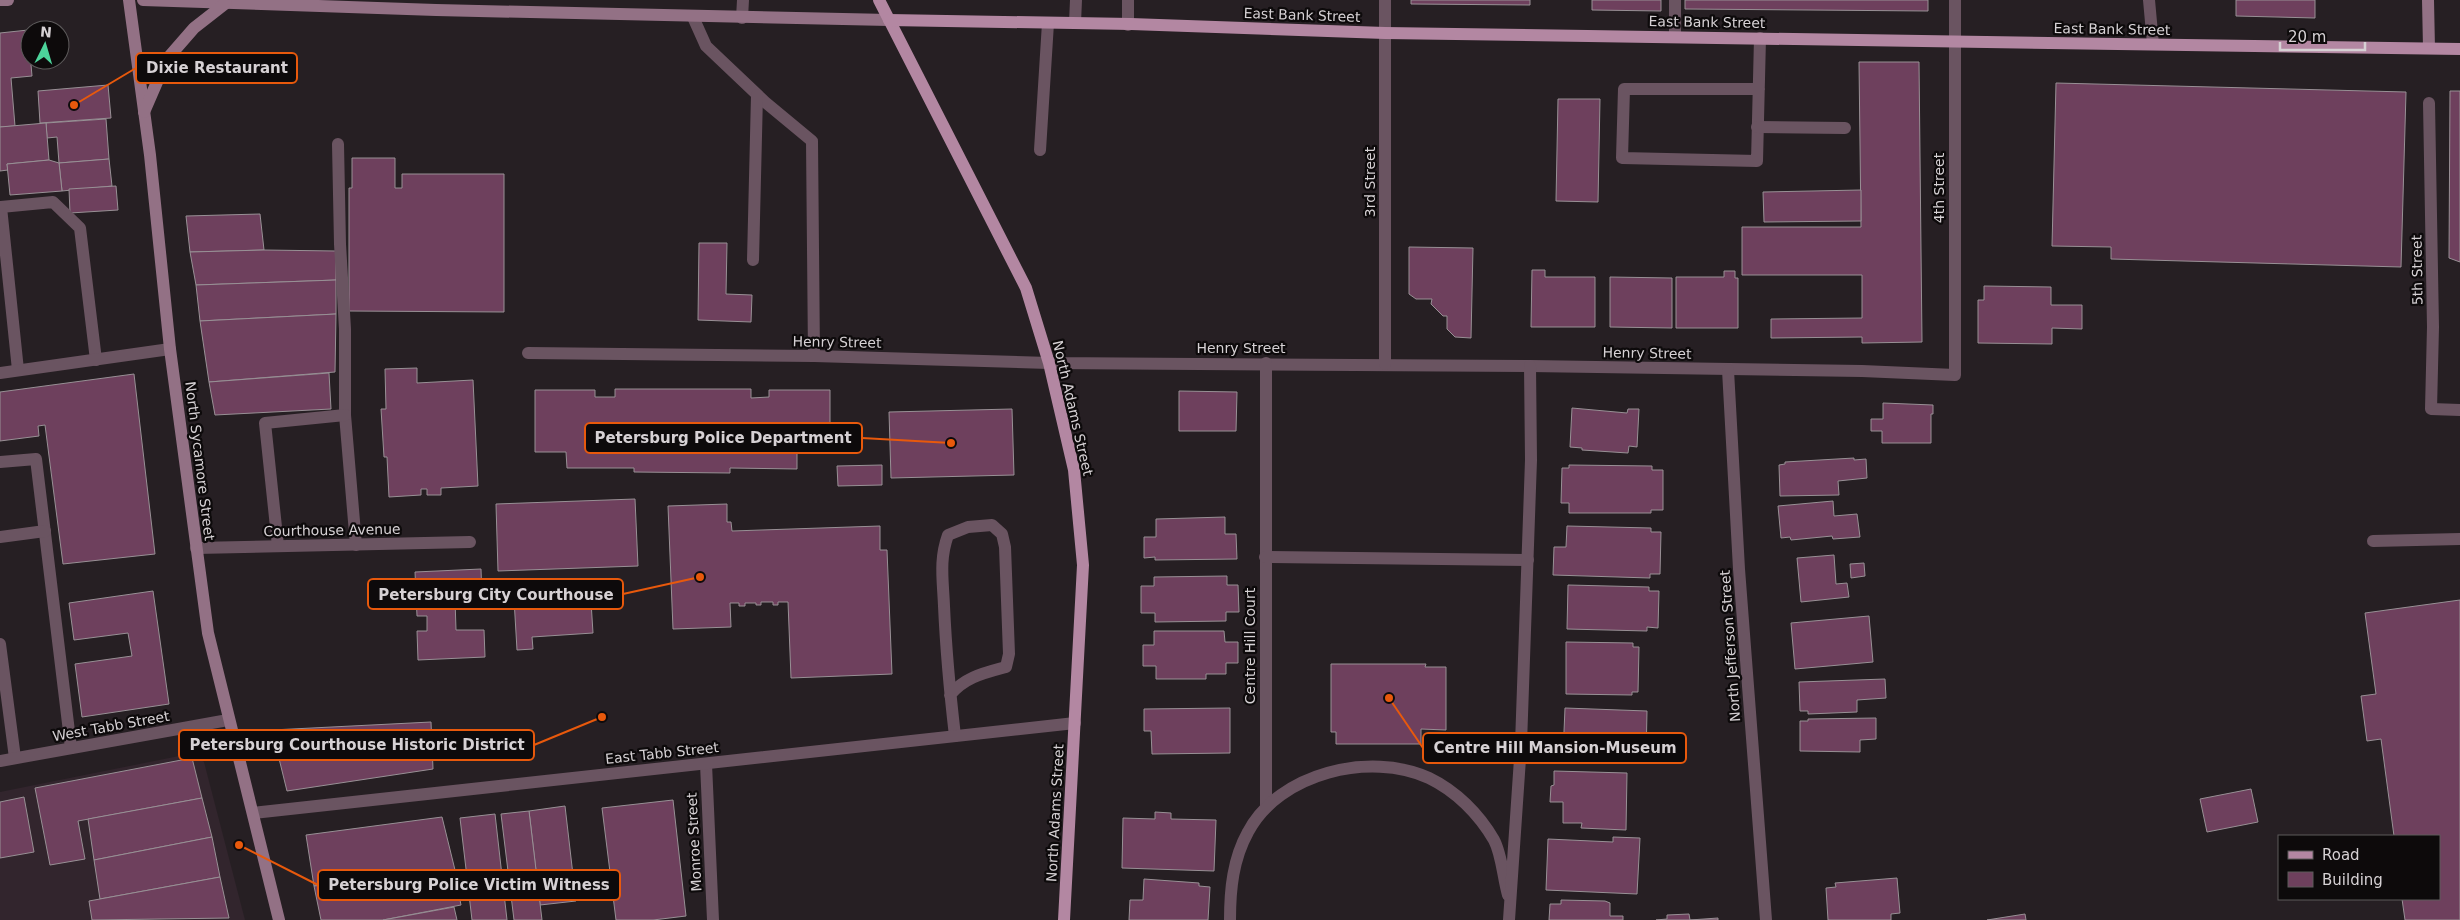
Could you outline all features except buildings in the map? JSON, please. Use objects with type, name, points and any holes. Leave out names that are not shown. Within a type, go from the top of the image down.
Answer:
[{"type":"main road","name":"North Adams Street","points":[[879,0],[1026,288],[1049,363],[1074,470],[1083,565],[1064,920]]},
{"type":"main road","name":"East Bank Street","points":[[889,20],[1075,23],[1385,34],[1675,36],[2460,49]]},
{"type":"street","points":[[0,0],[8,0]]},
{"type":"street","name":"North Sycamore Street","points":[[129,0],[144,112],[170,349],[208,633],[279,920]]},
{"type":"street","name":"East Bank Street","points":[[143,0],[226,3],[437,5],[694,17],[889,20]]},
{"type":"street","points":[[742,18],[743,0]]},
{"type":"street","points":[[1075,23],[1076,0]]},
{"type":"street","points":[[1128,0],[1128,25]]},
{"type":"street","name":"3rd Street","points":[[1385,0],[1385,364]]},
{"type":"street","points":[[1675,0],[1675,36]]},
{"type":"street","name":"4th Street","points":[[1954,0],[1955,375]]},
{"type":"street","points":[[2148,0],[2153,44]]},
{"type":"street","points":[[2428,0],[2429,48]]},
{"type":"street","points":[[144,112],[167,60],[194,28],[226,3]]},
{"type":"street","points":[[694,17],[706,46],[757,95],[812,141],[814,356]]},
{"type":"street","points":[[1040,150],[1048,23]]},
{"type":"street","points":[[1759,89],[1624,89],[1622,158],[1757,161],[1757,127],[1759,89],[1760,38]]},
{"type":"street","points":[[753,260],[757,95]]},
{"type":"street","name":"5th Street","points":[[2429,103],[2433,327],[2431,409],[2460,410]]},
{"type":"street","points":[[1757,127],[1845,128]]},
{"type":"street","points":[[338,144],[340,244],[346,329],[345,415],[356,545]]},
{"type":"street","points":[[18,370],[1,207],[54,202],[80,228],[96,360]]},
{"type":"street","points":[[0,373],[170,349]]},
{"type":"street","name":"Henry Street","points":[[528,352],[814,356],[1049,363],[1385,364],[1862,371],[1955,375]]},
{"type":"street","name":"Centre Hill Court","points":[[1266,363],[1266,808]]},
{"type":"street","points":[[1510,914],[1521,744],[1532,460],[1530,366]]},
{"type":"street","name":"North Jefferson Street","points":[[1728,370],[1738,569],[1766,920]]},
{"type":"street","points":[[278,546],[265,423],[345,415]]},
{"type":"street","points":[[0,462],[36,459],[71,748]]},
{"type":"street","points":[[950,695],[960,683],[975,676],[1006,667],[1010,654],[1004,547],[1002,534],[992,525],[968,527],[948,535],[942,553],[950,695],[955,736]]},
{"type":"street","points":[[0,537],[45,531]]},
{"type":"street","points":[[2374,541],[2460,538]]},
{"type":"street","name":"Courthouse Avenue","points":[[196,548],[470,542]]},
{"type":"street","points":[[1265,557],[1528,560]]},
{"type":"street","points":[[0,644],[15,758]]},
{"type":"street","name":"West Tabb Street","points":[[0,761],[228,720]]},
{"type":"street","name":"East Tabb Street","points":[[252,813],[1075,723]]},
{"type":"street","name":"Monroe Street","points":[[706,764],[713,920]]},
{"type":"street","points":[[1230,920],[1230,892],[1237,857],[1248,831],[1266,808],[1278,797],[1303,782],[1340,771],[1378,767],[1399,769],[1428,778],[1455,794],[1478,816],[1495,842],[1510,914]]},
{"type":"shaded area","points":[[194,753],[204,762],[245,920],[0,920],[0,792]]},
{"type":"place","name":"Dixie Restaurant","points":[[74,105]]},
{"type":"place","name":"Petersburg Police Department","points":[[951,443]]},
{"type":"place","name":"Petersburg City Courthouse","points":[[700,577]]},
{"type":"place","name":"Centre Hill Mansion-Museum","points":[[1389,698]]},
{"type":"place","name":"Petersburg Courthouse Historic District","points":[[602,717]]},
{"type":"place","name":"Petersburg Police Victim Witness","points":[[239,845]]}]
